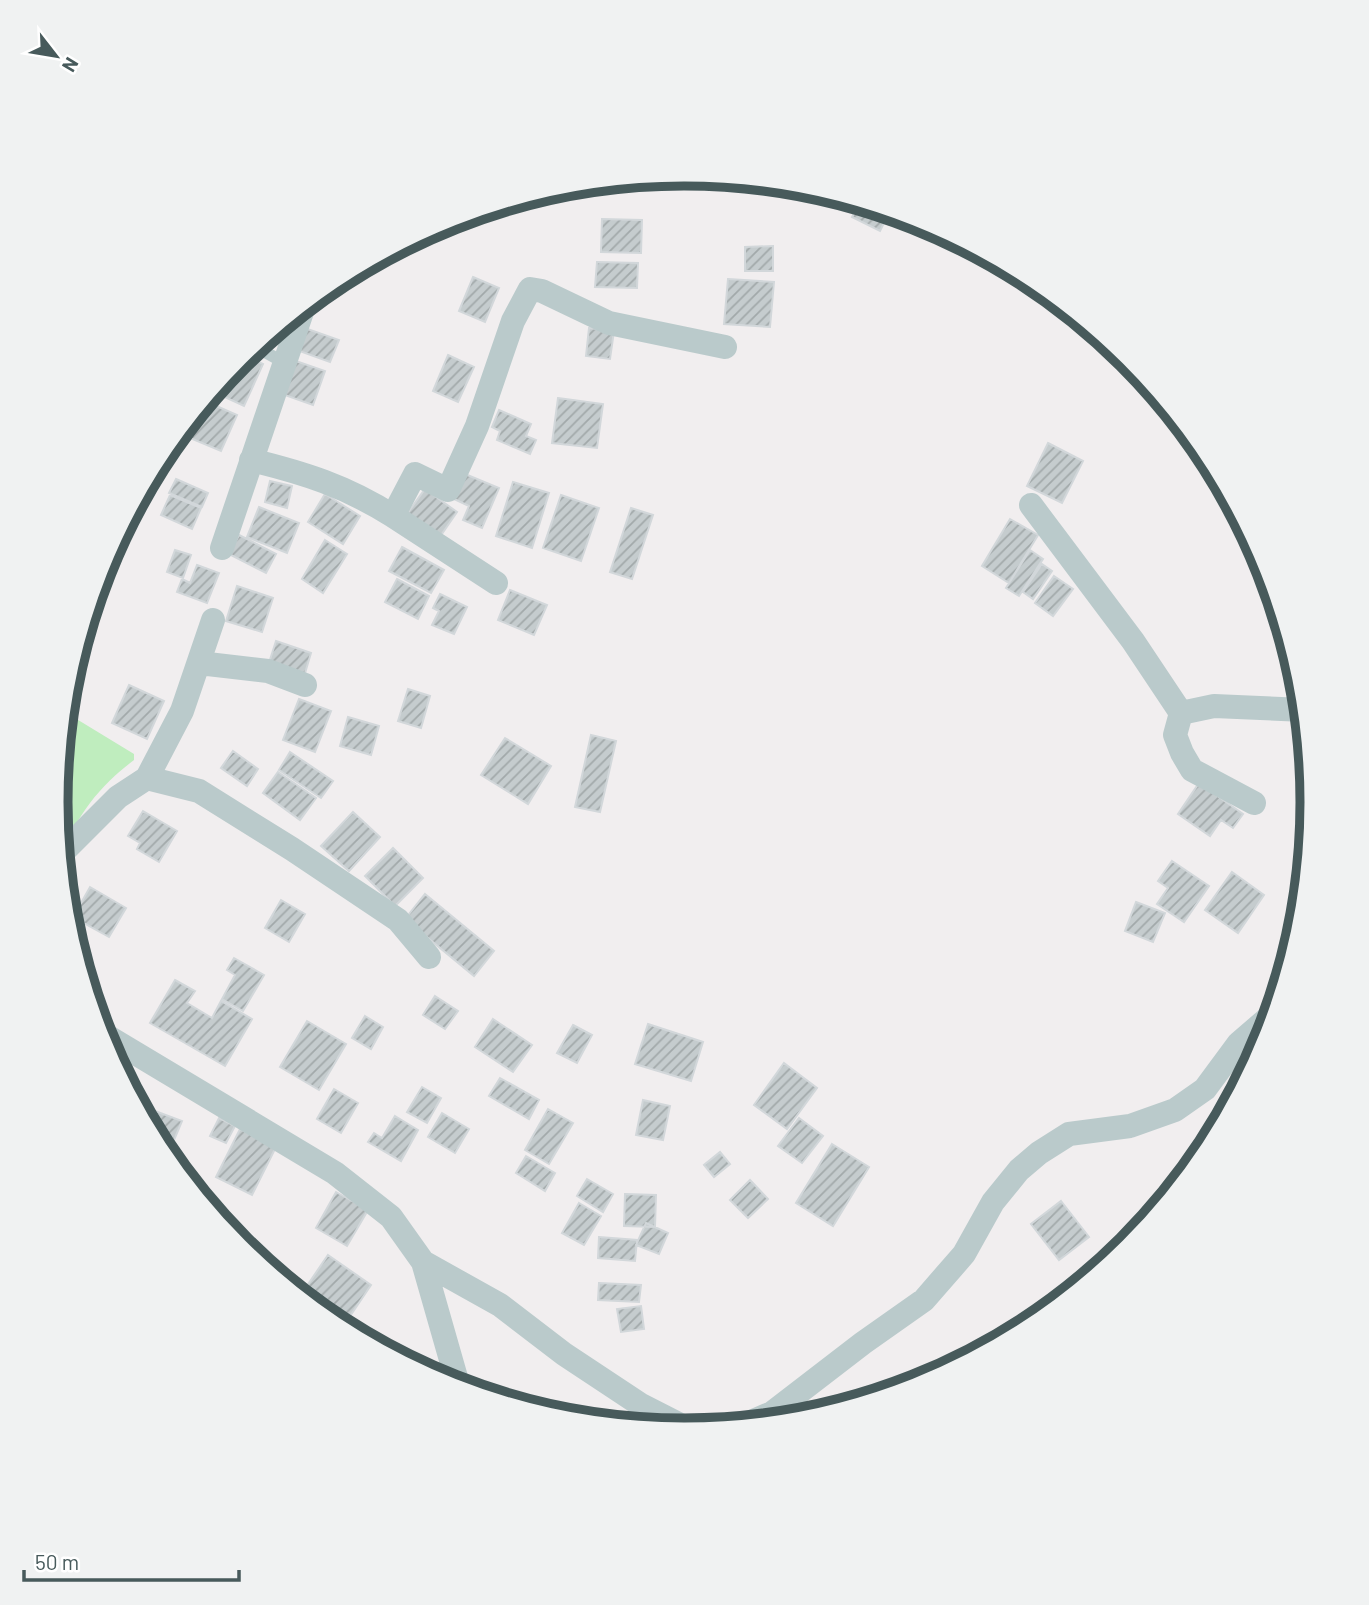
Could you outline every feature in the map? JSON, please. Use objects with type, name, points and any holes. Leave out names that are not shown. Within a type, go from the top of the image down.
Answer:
[{"type":"street","points":[[393,516],[415,474],[448,490],[477,426],[513,321],[530,289],[542,291],[609,323],[725,348]]},
{"type":"street","points":[[222,548],[299,322]]},
{"type":"street","points":[[251,460],[333,483],[363,497],[496,583]]},
{"type":"street","points":[[1031,505],[1133,641],[1181,713],[1175,734],[1192,770],[1254,803]]},
{"type":"street","points":[[70,845],[118,797],[147,778],[182,711],[213,620]]},
{"type":"street","points":[[199,663],[268,671],[304,685]]},
{"type":"street","points":[[1181,713],[1214,706],[1293,710]]},
{"type":"street","points":[[147,778],[199,790],[292,849],[398,920],[429,957]]},
{"type":"street","points":[[774,1412],[924,1300],[964,1254],[993,1202],[1019,1170],[1039,1153],[1069,1134],[1130,1126],[1175,1110],[1205,1089],[1239,1043],[1258,1026]]},
{"type":"street","points":[[117,1042],[335,1173],[391,1217],[423,1262],[455,1374]]},
{"type":"street","points":[[423,1262],[500,1305],[564,1354],[640,1405],[666,1418]]},
{"type":"lane","points":[[265,352],[285,363]]},
{"type":"green space","points":[[75,718],[134,754],[134,760],[100,791],[69,832],[68,803]]},
{"type":"building","points":[[855,211],[886,220],[880,231],[852,217]]},
{"type":"building","points":[[602,219],[642,220],[641,253],[601,252]]},
{"type":"building","points":[[773,246],[773,271],[745,271],[745,247]]},
{"type":"building","points":[[597,262],[638,263],[637,288],[595,287]]},
{"type":"building","points":[[473,277],[499,288],[485,322],[459,311]]},
{"type":"building","points":[[728,279],[774,282],[770,327],[724,324]]},
{"type":"building","points":[[299,326],[339,340],[330,362],[291,348]]},
{"type":"building","points":[[589,328],[614,331],[610,359],[586,356]]},
{"type":"building","points":[[448,355],[474,367],[458,402],[433,391]]},
{"type":"building","points":[[290,359],[325,371],[313,405],[279,393]]},
{"type":"building","points":[[256,361],[263,364],[244,406],[221,396]]},
{"type":"building","points":[[558,398],[603,404],[597,448],[552,443]]},
{"type":"building","points":[[214,405],[237,415],[221,451],[190,438]]},
{"type":"building","points":[[499,410],[531,424],[526,436],[536,440],[530,454],[497,440],[500,431],[492,427]]},
{"type":"building","points":[[1048,443],[1083,461],[1062,503],[1027,486]]},
{"type":"building","points":[[465,474],[499,488],[482,528],[463,520],[469,506],[454,499]]},
{"type":"building","points":[[176,479],[208,493],[202,507],[169,493]]},
{"type":"building","points":[[270,481],[292,486],[287,508],[265,502]]},
{"type":"building","points":[[513,482],[549,493],[532,548],[496,536]]},
{"type":"building","points":[[425,489],[457,512],[437,541],[404,518]]},
{"type":"building","points":[[325,494],[360,516],[343,544],[308,522]]},
{"type":"building","points":[[170,495],[201,508],[192,529],[161,515]]},
{"type":"building","points":[[561,495],[599,508],[581,561],[543,548]]},
{"type":"building","points":[[259,507],[299,523],[287,553],[247,537]]},
{"type":"building","points":[[631,508],[653,515],[632,579],[610,572]]},
{"type":"building","points":[[1010,519],[1038,535],[1009,583],[982,566]]},
{"type":"building","points":[[239,535],[276,554],[266,573],[229,554]]},
{"type":"building","points":[[325,540],[347,554],[323,593],[302,579]]},
{"type":"building","points":[[402,547],[444,570],[431,593],[389,571]]},
{"type":"building","points":[[175,550],[191,555],[183,578],[167,572]]},
{"type":"building","points":[[1030,550],[1043,559],[1019,596],[1006,588]]},
{"type":"building","points":[[1042,564],[1052,571],[1033,599],[1023,592]]},
{"type":"building","points":[[197,565],[219,573],[207,603],[177,592],[182,579],[190,583]]},
{"type":"building","points":[[1054,576],[1073,589],[1053,616],[1035,603]]},
{"type":"building","points":[[397,579],[429,596],[418,619],[385,602]]},
{"type":"building","points":[[237,586],[273,598],[262,632],[226,621]]},
{"type":"building","points":[[510,590],[547,605],[534,635],[498,620]]},
{"type":"building","points":[[440,594],[467,607],[454,634],[432,625],[439,611],[433,608]]},
{"type":"building","points":[[276,641],[311,653],[303,680],[267,669]]},
{"type":"building","points":[[129,685],[164,701],[147,739],[112,723]]},
{"type":"building","points":[[408,689],[430,696],[421,728],[398,721]]},
{"type":"building","points":[[299,699],[331,711],[315,752],[283,740]]},
{"type":"building","points":[[348,717],[379,726],[371,755],[340,746]]},
{"type":"building","points":[[591,735],[616,741],[600,812],[575,807]]},
{"type":"building","points":[[505,738],[551,766],[528,804],[481,775]]},
{"type":"building","points":[[233,751],[258,769],[247,786],[221,768]]},
{"type":"building","points":[[290,752],[333,781],[321,798],[279,770]]},
{"type":"building","points":[[278,772],[316,798],[300,820],[263,793]]},
{"type":"building","points":[[1199,783],[1243,814],[1233,828],[1221,820],[1210,836],[1178,814]]},
{"type":"building","points":[[143,811],[177,831],[159,862],[137,849],[140,843],[128,836]]},
{"type":"building","points":[[353,812],[380,837],[349,871],[321,846]]},
{"type":"building","points":[[393,848],[423,878],[395,906],[365,876]]},
{"type":"building","points":[[1172,861],[1209,886],[1184,922],[1157,904],[1168,888],[1158,881]]},
{"type":"building","points":[[1232,872],[1264,895],[1238,933],[1205,910]]},
{"type":"building","points":[[90,887],[126,908],[109,937],[80,921],[78,908]]},
{"type":"building","points":[[425,894],[494,951],[474,976],[405,919]]},
{"type":"building","points":[[281,900],[305,914],[289,942],[265,928]]},
{"type":"building","points":[[1136,902],[1165,913],[1153,942],[1125,931]]},
{"type":"building","points":[[234,958],[264,975],[243,1011],[222,999],[235,975],[227,970]]},
{"type":"building","points":[[175,980],[195,991],[187,1003],[212,1018],[221,1001],[252,1019],[225,1066],[150,1023]]},
{"type":"building","points":[[435,996],[458,1011],[445,1029],[423,1015]]},
{"type":"building","points":[[365,1016],[383,1027],[371,1049],[352,1038]]},
{"type":"building","points":[[493,1019],[532,1045],[513,1072],[475,1047]]},
{"type":"building","points":[[307,1021],[346,1044],[319,1090],[280,1067]]},
{"type":"building","points":[[648,1024],[703,1042],[691,1081],[635,1064]]},
{"type":"building","points":[[573,1025],[592,1035],[577,1063],[557,1053]]},
{"type":"building","points":[[784,1063],[817,1088],[787,1129],[754,1105]]},
{"type":"building","points":[[500,1078],[539,1100],[529,1119],[489,1096]]},
{"type":"building","points":[[422,1087],[441,1098],[427,1123],[407,1112]]},
{"type":"building","points":[[334,1089],[358,1103],[341,1133],[317,1119]]},
{"type":"building","points":[[643,1100],[670,1106],[663,1140],[636,1135]]},
{"type":"building","points":[[548,1109],[573,1123],[549,1164],[525,1150]]},
{"type":"building","points":[[155,1111],[182,1121],[172,1145],[153,1115]]},
{"type":"building","points":[[442,1113],[469,1129],[455,1153],[428,1137]]},
{"type":"building","points":[[395,1116],[418,1130],[401,1161],[368,1142],[374,1133],[382,1138]]},
{"type":"building","points":[[219,1118],[235,1126],[226,1143],[210,1136]]},
{"type":"building","points":[[799,1118],[823,1136],[802,1163],[778,1146]]},
{"type":"building","points":[[240,1129],[276,1147],[252,1195],[216,1177]]},
{"type":"building","points":[[832,1144],[869,1167],[833,1226],[796,1203]]},
{"type":"building","points":[[720,1152],[730,1164],[714,1177],[704,1165]]},
{"type":"building","points":[[526,1156],[555,1173],[545,1191],[516,1173]]},
{"type":"building","points":[[587,1179],[613,1194],[603,1212],[577,1196]]},
{"type":"building","points":[[750,1180],[768,1199],[748,1218],[730,1200]]},
{"type":"building","points":[[336,1192],[368,1210],[347,1246],[316,1228]]},
{"type":"building","points":[[625,1194],[656,1195],[655,1227],[624,1226]]},
{"type":"building","points":[[1061,1201],[1089,1237],[1059,1260],[1031,1224]]},
{"type":"building","points":[[579,1203],[601,1216],[584,1245],[562,1233]]},
{"type":"building","points":[[646,1223],[668,1233],[659,1254],[636,1245]]},
{"type":"building","points":[[599,1237],[637,1240],[635,1261],[598,1258]]},
{"type":"building","points":[[328,1255],[371,1285],[348,1319],[305,1288]]},
{"type":"building","points":[[599,1283],[641,1285],[639,1302],[598,1300]]},
{"type":"building","points":[[641,1306],[644,1329],[621,1332],[617,1309]]}]
